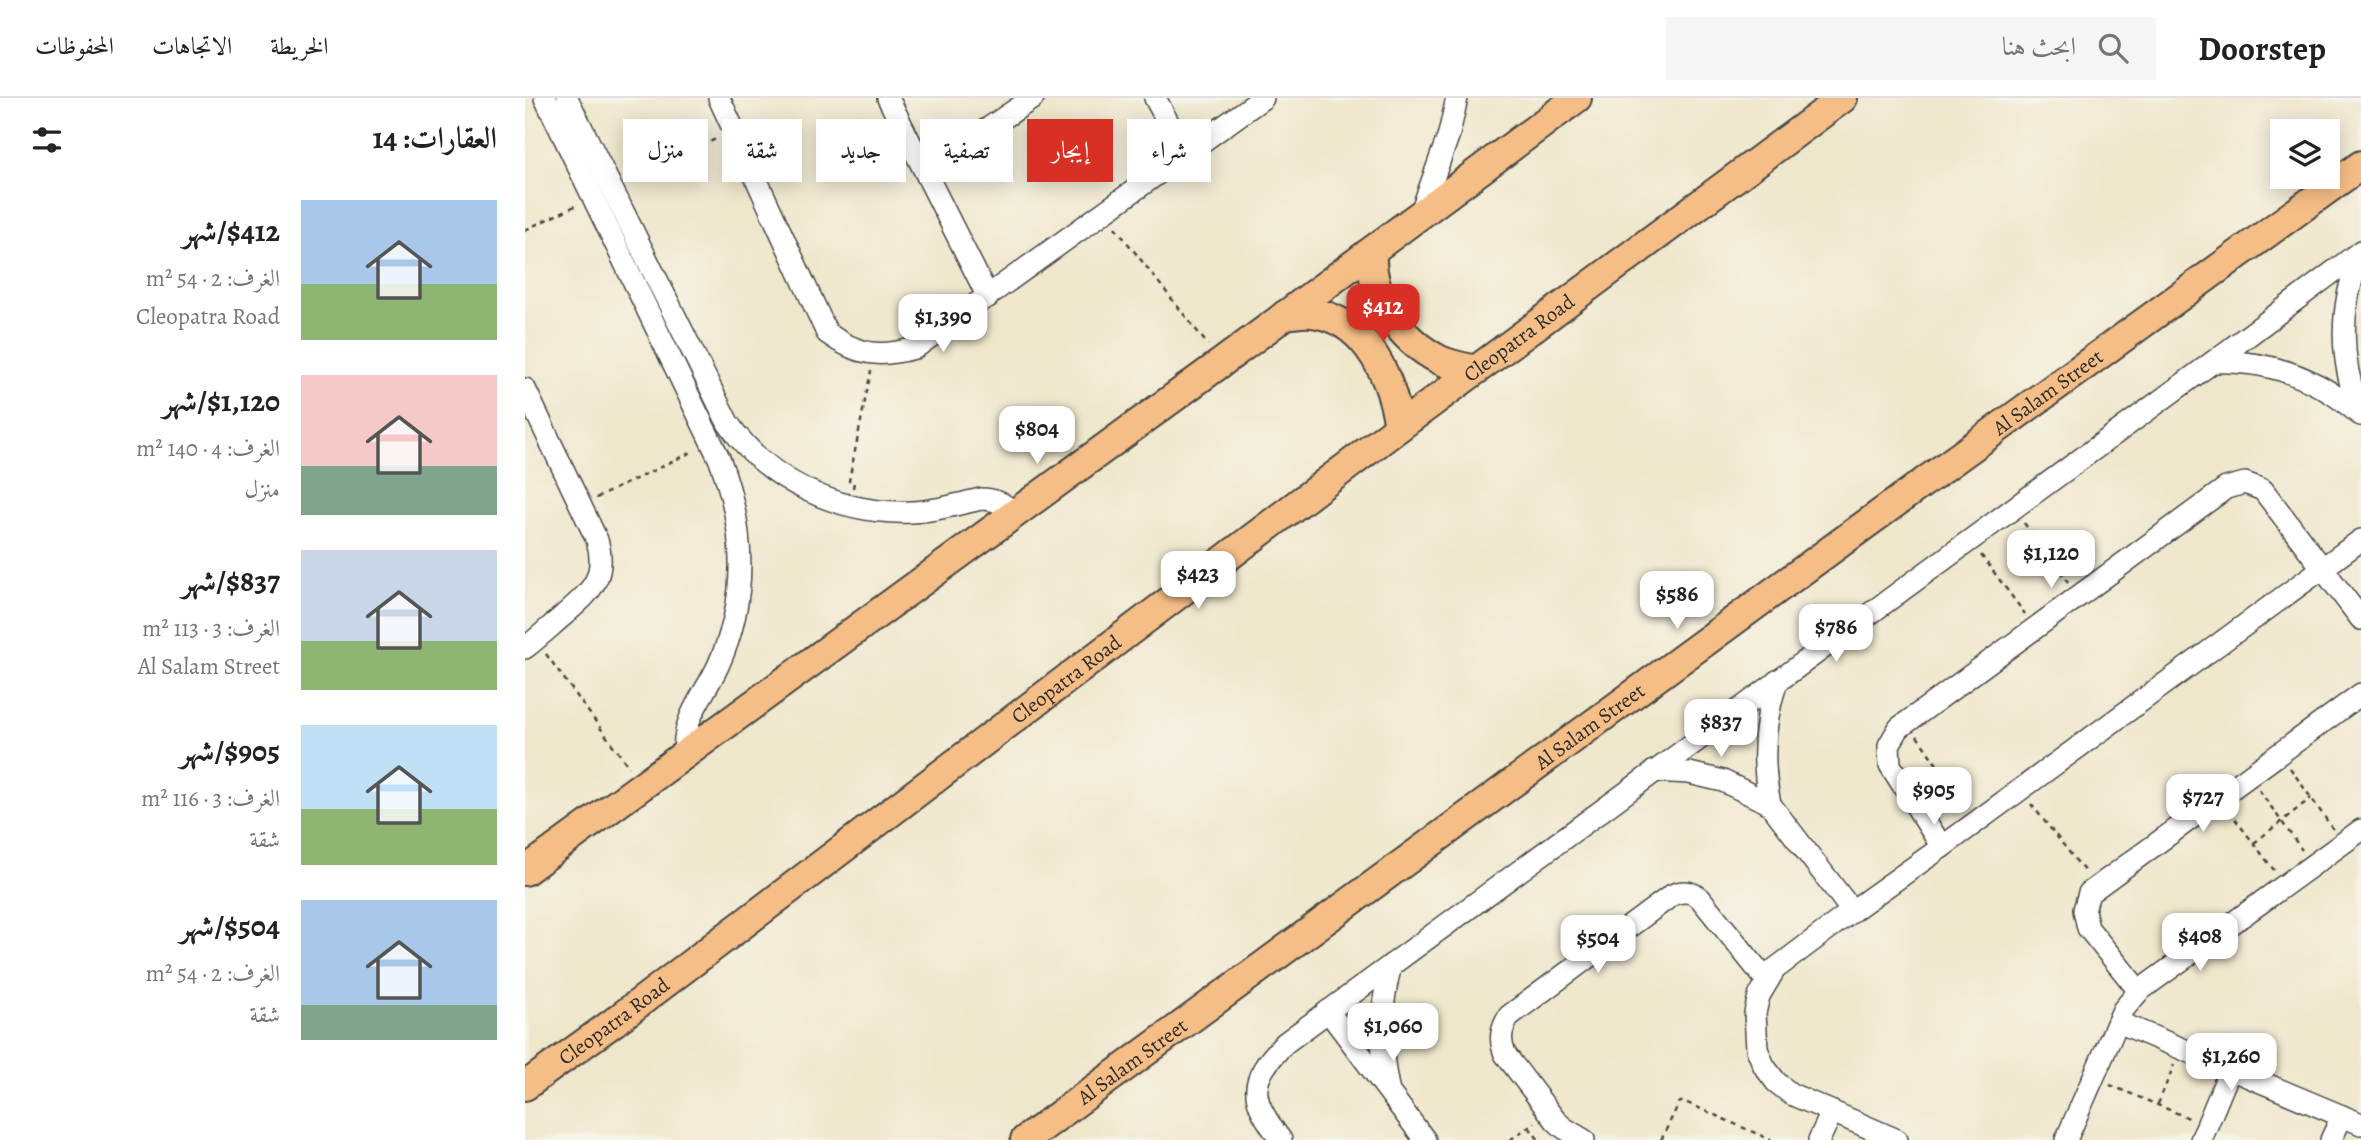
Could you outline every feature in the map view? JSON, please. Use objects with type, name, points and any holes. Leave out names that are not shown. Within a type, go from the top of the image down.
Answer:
[{"type":"main road","points":[[525,871],[1221,363],[1577,98]]},
{"type":"main road","name":"Cleopatra Road","points":[[525,1086],[614,1022],[1476,370],[1843,98]]},
{"type":"main road","name":"Al Salam Street","points":[[1024,1140],[2361,165]]},
{"type":"main road","points":[[1372,251],[1373,281],[1380,297],[1411,339],[1441,360],[1476,370]]},
{"type":"main road","points":[[1285,315],[1317,313],[1346,326],[1358,335],[1385,375],[1395,401],[1399,428]]},
{"type":"street","points":[[545,98],[729,423],[740,440],[770,467],[818,495],[869,509],[911,512],[989,499],[1003,503],[1015,513]]},
{"type":"street","points":[[567,98],[601,193],[715,450],[734,504],[739,528],[741,552],[738,601],[722,655],[690,717],[684,739],[685,754]]},
{"type":"street","points":[[719,98],[729,119]]},
{"type":"street","points":[[888,98],[920,162]]},
{"type":"street","points":[[1002,119],[1033,98]]},
{"type":"street","points":[[1155,98],[1166,119]]},
{"type":"street","points":[[1211,135],[1263,98]]},
{"type":"street","points":[[1420,215],[1449,134],[1457,98]]},
{"type":"street","points":[[758,182],[827,333],[857,351],[874,354],[895,354],[915,348],[1147,182]]},
{"type":"street","points":[[930,182],[988,297]]},
{"type":"street","points":[[1282,1140],[1259,1109],[1256,1097],[1261,1074],[1285,1043],[2361,252]]},
{"type":"street","points":[[2361,252],[2346,304],[2343,342],[2349,379],[2361,415]]},
{"type":"street","points":[[2213,362],[2249,362],[2301,376],[2333,393],[2361,415]]},
{"type":"street","points":[[525,389],[600,551],[599,576],[585,596],[530,644]]},
{"type":"street","points":[[715,450],[724,460],[733,458],[740,450],[740,440]]},
{"type":"street","points":[[1942,847],[1890,765],[1888,755],[1893,736],[1907,722],[2226,488],[2245,483],[2263,490],[2361,619]]},
{"type":"street","points":[[1896,1140],[1791,1094],[1776,1082],[1764,1066],[1757,1049],[1755,1013],[1759,996],[1775,969],[2361,540]]},
{"type":"street","points":[[1770,804],[1764,768],[1765,733],[1777,681]]},
{"type":"street","points":[[2139,991],[2088,928],[2084,910],[2089,893],[2361,694]]},
{"type":"street","points":[[1654,771],[1689,773],[1723,781],[1770,804],[1852,911]]},
{"type":"street","points":[[2066,1140],[2123,1010],[2139,991],[2361,830]]},
{"type":"street","points":[[1584,1140],[1564,1128],[1549,1113],[1504,1054],[1501,1045],[1504,1025],[1517,1009],[1672,895],[1687,892],[1700,898],[1766,981]]},
{"type":"street","points":[[1389,1092],[1383,1061],[1381,1028],[1383,997],[1391,965]]},
{"type":"street","points":[[1328,1011],[1425,1140]]},
{"type":"street","points":[[2118,1022],[2351,1120],[2331,1140]]},
{"type":"street","points":[[2204,1133],[2230,1070]]},
{"type":"street","points":[[1819,1140],[1832,1112]]},
{"type":"path","points":[[525,230],[722,136]]},
{"type":"path","points":[[1104,213],[1221,363]]},
{"type":"path","points":[[849,505],[854,482],[849,481],[874,354]]},
{"type":"path","points":[[581,506],[715,450]]},
{"type":"path","points":[[2013,508],[2079,596]]},
{"type":"path","points":[[1970,540],[2036,627]]},
{"type":"path","points":[[530,644],[643,785]]},
{"type":"path","points":[[1907,722],[1977,822]]},
{"type":"path","points":[[2280,753],[2343,843]]},
{"type":"path","points":[[2249,776],[2313,865]]},
{"type":"path","points":[[2020,790],[2096,886]]},
{"type":"path","points":[[2219,797],[2285,885]]},
{"type":"path","points":[[2254,843],[2311,798]]},
{"type":"path","points":[[2158,1104],[2181,1049]]},
{"type":"path","points":[[2094,1078],[2158,1104],[2204,1133]]},
{"type":"path","points":[[1661,1140],[1679,1103],[1686,1101],[1771,1140]]},
{"type":"path","points":[[1510,1140],[1549,1113]]},
{"type":"path","points":[[1529,1127],[1539,1140]]}]
